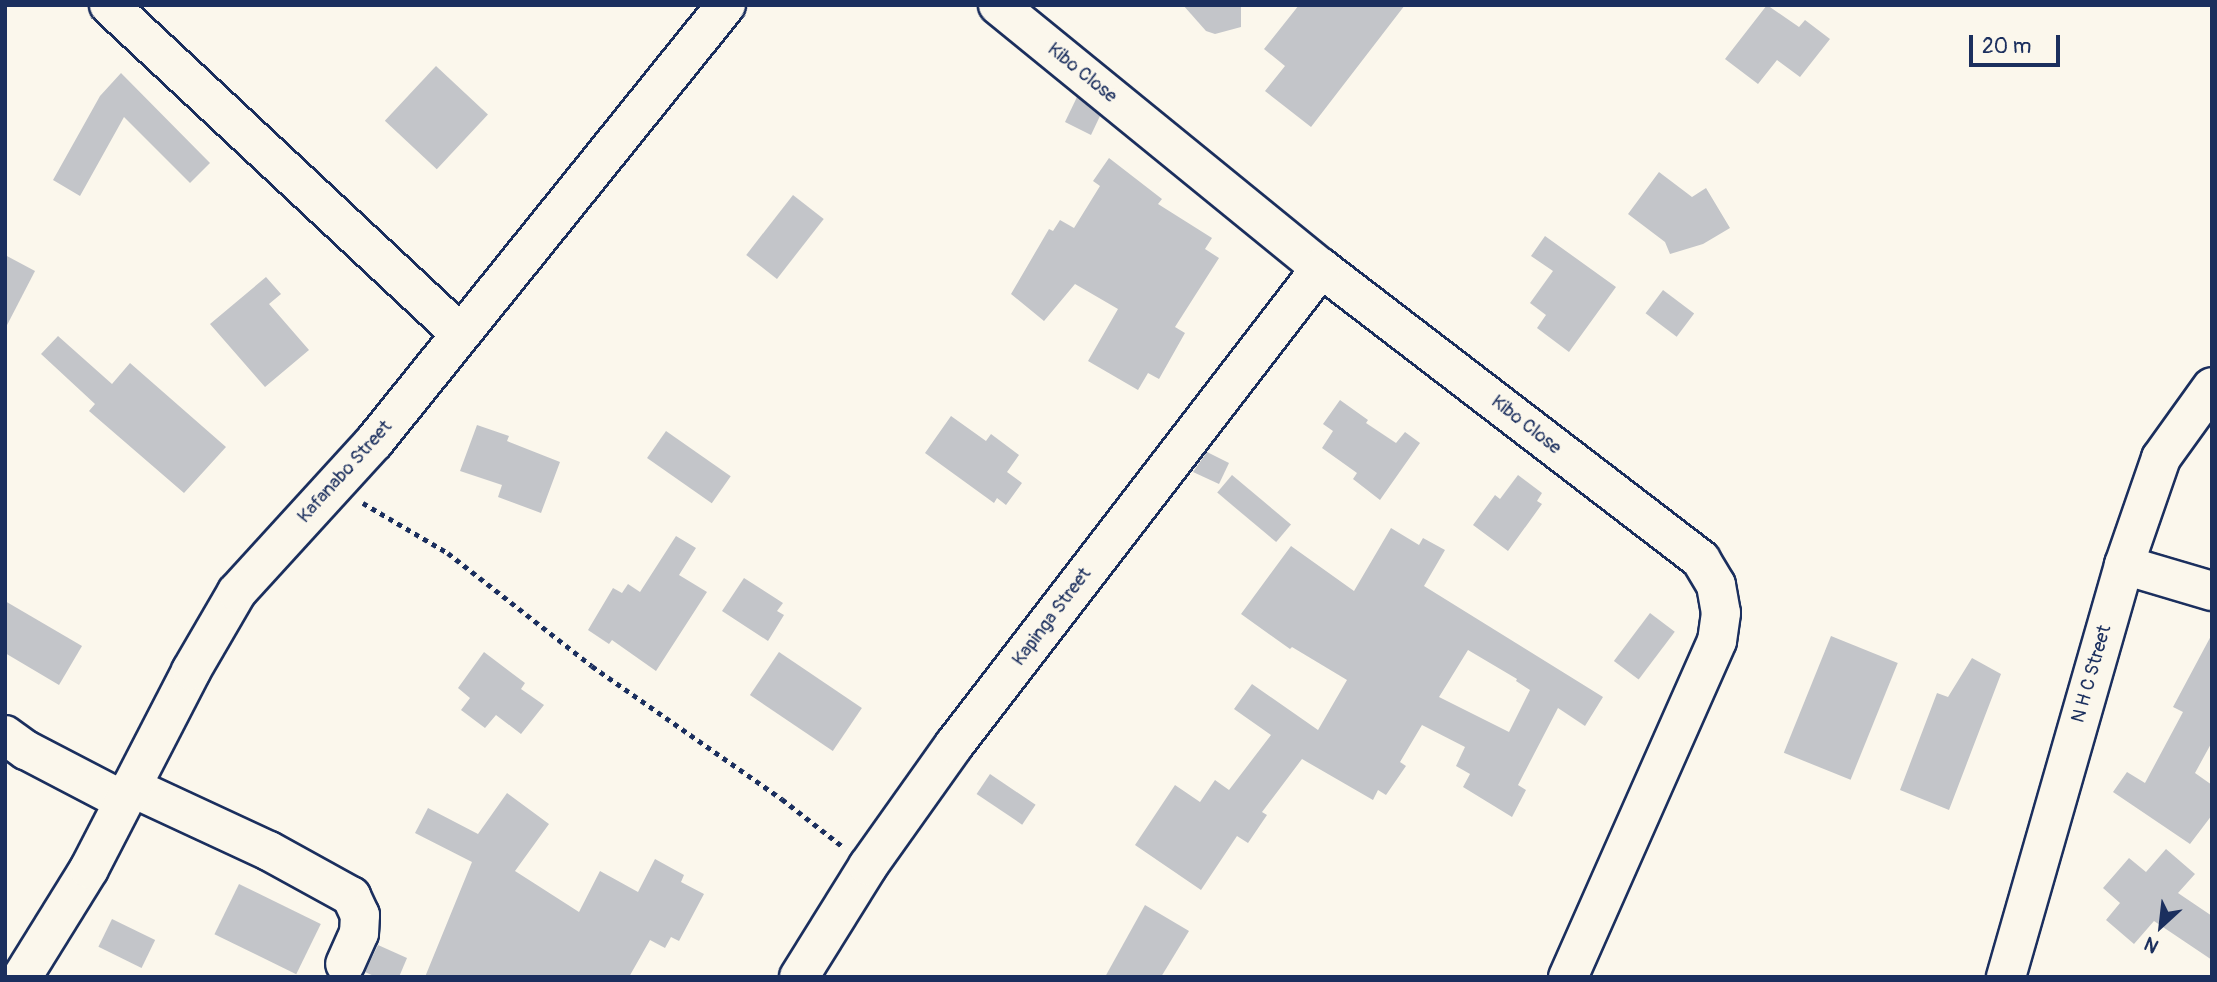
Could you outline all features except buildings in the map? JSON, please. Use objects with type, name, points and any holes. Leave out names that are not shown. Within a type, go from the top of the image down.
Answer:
[{"type":"street","points":[[109,5],[460,334]]},
{"type":"street","name":"Kafanabo Street","points":[[22,977],[89,869],[237,592],[374,442],[604,160],[726,5]]},
{"type":"street","name":"Kibo Close","points":[[998,5],[1321,268],[1701,560],[1716,585],[1721,613],[1717,641],[1568,977]]},
{"type":"street","name":"Kapinga Street","points":[[799,977],[868,866],[954,745],[1321,268]]},
{"type":"street","name":"N H C Street","points":[[2009,975],[2123,565],[2161,458],[2212,387]]},
{"type":"street","points":[[2123,565],[2212,591]]},
{"type":"street","points":[[5,735],[26,750],[269,851],[351,896],[360,915],[359,933],[345,964]]},
{"type":"path","points":[[335,485],[448,553],[592,666],[782,799],[868,866]]}]
